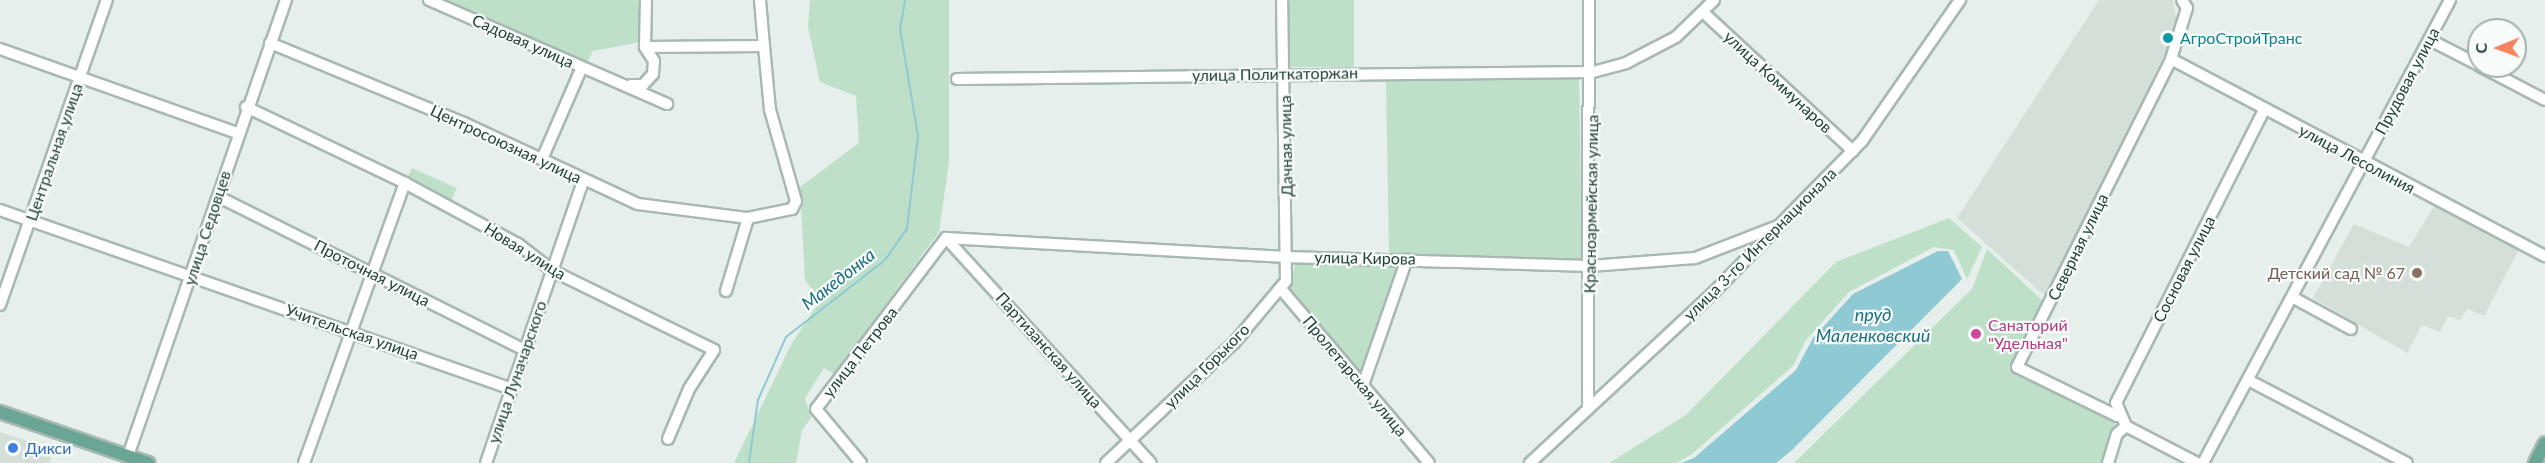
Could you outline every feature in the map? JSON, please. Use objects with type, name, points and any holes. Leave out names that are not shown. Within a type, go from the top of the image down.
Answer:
[{"type":"main road","points":[[0,412],[148,463]]},
{"type":"main road","points":[[2535,463],[2545,443]]},
{"type":"street","name":"Центральная улица","points":[[0,305],[107,0]]},
{"type":"street","name":"улица Седовцев","points":[[128,456],[219,197],[246,107],[286,0]]},
{"type":"street","name":"Садовая улица","points":[[429,0],[667,104]]},
{"type":"street","points":[[627,86],[643,85],[653,74],[654,61],[645,47],[646,0]]},
{"type":"street","points":[[645,47],[764,46],[760,0]]},
{"type":"street","name":"Дачная улица","points":[[1282,0],[1285,73],[1286,257]]},
{"type":"street","name":"Красноармейская улица","points":[[1588,408],[1593,72],[1589,0]]},
{"type":"street","points":[[1593,72],[1660,46],[1704,13],[1714,0]]},
{"type":"street","name":"улица 3-го Интернационала","points":[[1530,463],[1778,226],[1853,151],[1883,118],[1960,0]]},
{"type":"street","points":[[2171,59],[2187,9],[2182,0]]},
{"type":"street","name":"Прудовая улица","points":[[2202,463],[2450,0]]},
{"type":"street","name":"улица Коммунаров","points":[[1704,13],[1853,151]]},
{"type":"street","points":[[2430,40],[2467,59]]},
{"type":"street","name":"Центросоюзная улица","points":[[270,43],[542,159],[638,204],[748,218],[792,209],[796,201],[770,111],[764,46]]},
{"type":"street","points":[[0,49],[237,133]]},
{"type":"street","name":"улица Лесолиния","points":[[2171,59],[2545,256]]},
{"type":"street","name":"Северная улица","points":[[2117,416],[2018,367],[2171,59]]},
{"type":"street","points":[[542,159],[582,67]]},
{"type":"street","name":"улица Политкаторжан","points":[[957,79],[1285,73],[1593,72]]},
{"type":"street","points":[[2503,78],[2545,100]]},
{"type":"street","name":"Новая улица","points":[[246,107],[405,183],[518,244],[553,271],[714,350],[689,389],[668,439]]},
{"type":"street","name":"Сосновая улица","points":[[2117,416],[2115,403],[2264,110]]},
{"type":"street","name":"улица Луначарского","points":[[486,463],[584,179]]},
{"type":"street","points":[[304,463],[348,330],[405,183]]},
{"type":"street","name":"Проточная улица","points":[[219,197],[369,276],[525,350]]},
{"type":"street","name":"Учительская улица","points":[[0,210],[190,279],[348,330],[512,388]]},
{"type":"street","points":[[726,291],[748,218]]},
{"type":"street","name":"улица Кирова","points":[[946,238],[1286,257],[1590,266],[1695,258],[1778,226]]},
{"type":"street","name":"Партизанская улица","points":[[946,238],[1151,463]]},
{"type":"street","name":"улица Петрова","points":[[861,463],[816,409],[946,238]]},
{"type":"street","points":[[1281,289],[1286,257]]},
{"type":"street","points":[[1363,385],[1407,259]]},
{"type":"street","name":"улица Горького","points":[[1106,463],[1234,343],[1281,289]]},
{"type":"street","name":"Пролетарская улица","points":[[1281,289],[1430,463]]},
{"type":"street","points":[[2292,297],[2351,329]]},
{"type":"street","points":[[2248,380],[2407,463]]},
{"type":"street","points":[[2117,416],[2126,426],[2197,463]]},
{"type":"street","points":[[2108,463],[2117,434],[2126,426]]},
{"type":"shaded area","points":[[2099,0],[2173,0],[2178,27],[2045,296],[1957,218]]},
{"type":"shaded area","name":"Детский сад № 67","points":[[2436,203],[2520,247],[2484,316],[2467,309],[2460,320],[2448,316],[2440,332],[2422,325],[2407,353],[2313,298],[2354,224],[2409,247]]},
{"type":"shaded area","points":[[0,432],[52,449],[50,463],[0,463]]},
{"type":"green space","points":[[439,0],[642,0],[641,42],[593,51],[586,65]]},
{"type":"green space","points":[[810,0],[949,0],[949,162],[939,232],[834,374],[824,368],[805,398],[811,418],[802,430],[796,463],[734,463],[791,345],[820,300],[805,280],[800,187],[859,143],[856,96],[820,82],[808,27]]},
{"type":"green space","points":[[1288,0],[1354,0],[1354,67],[1288,67]]},
{"type":"green space","points":[[1579,78],[1582,259],[1389,262],[1386,81]]},
{"type":"green space","points":[[412,168],[457,188],[451,201],[406,181]]},
{"type":"green space","points":[[1949,218],[1982,247],[1967,279],[1954,250],[1934,247],[1849,292],[1806,340],[1793,366],[1692,454],[1676,463],[1609,463],[1686,415],[1836,262]]},
{"type":"green space","name":"Санаторий \"Удельная\"","points":[[1987,249],[2043,301],[2009,368],[2116,422],[2103,463],[1794,463],[1972,289]]},
{"type":"green space","points":[[1296,262],[1399,263],[1361,375],[1288,291]]},
{"type":"water","name":"пруд Маленковский","points":[[1938,251],[1948,251],[1962,279],[1792,450],[1776,463],[1681,463],[1694,458],[1796,370],[1813,338],[1853,294]]},
{"type":"waterway","name":"Македонка","points":[[749,463],[758,400],[786,337],[885,260],[907,228],[918,136],[900,29],[905,0]]},
{"type":"place","name":"АгроСтройТранс","points":[[2168,38]]},
{"type":"place","name":"Детский сад № 67","points":[[2417,273]]},
{"type":"place","name":"Санаторий \"Удельная\"","points":[[1976,334]]},
{"type":"place","name":"Дикси","points":[[13,448]]}]
